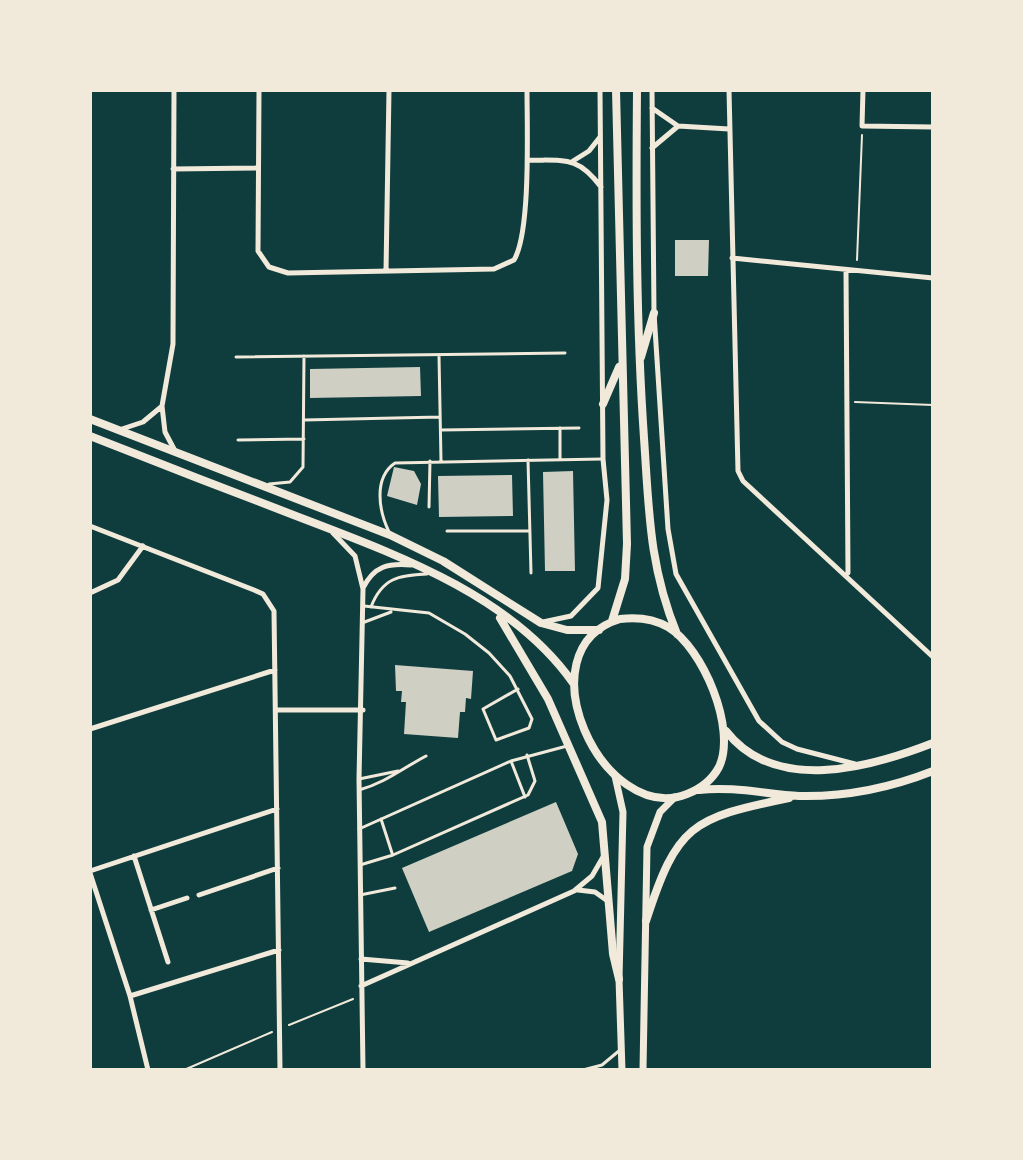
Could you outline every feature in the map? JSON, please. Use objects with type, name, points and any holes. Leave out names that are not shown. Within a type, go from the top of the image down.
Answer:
[{"type":"main road","points":[[612,621],[625,579],[627,544],[613,90]]},
{"type":"main road","points":[[637,90],[639,366],[653,561],[663,601],[677,634],[707,679],[725,730],[744,751],[768,764],[805,770],[856,764],[933,743]]},
{"type":"main road","points":[[639,366],[654,313]]},
{"type":"main road","points":[[603,404],[621,363]]},
{"type":"main road","points":[[90,419],[390,535],[453,568],[541,623],[567,630],[599,630]]},
{"type":"main road","points":[[90,436],[414,565],[495,610],[547,651],[573,683],[592,742],[615,776],[640,793],[675,797],[695,791],[724,789],[800,796]]},
{"type":"main road","points":[[495,610],[524,654],[588,786],[606,840],[613,954],[619,979]]},
{"type":"main road","points":[[573,683],[581,649],[612,621],[645,619],[677,634]]},
{"type":"main road","points":[[695,791],[708,781],[719,766],[725,730]]},
{"type":"main road","points":[[646,921],[670,855],[692,829],[729,811],[800,796],[882,788],[933,771]]},
{"type":"street","points":[[174,90],[173,344],[162,406],[165,432],[176,452]]},
{"type":"street","points":[[259,90],[257,244],[260,257],[269,267],[281,273],[494,269],[514,260],[521,240],[527,160],[527,90]]},
{"type":"street","points":[[386,271],[389,90]]},
{"type":"street","points":[[541,623],[571,616],[598,588],[607,500],[603,459],[600,90]]},
{"type":"street","points":[[652,90],[654,313],[668,529],[674,565],[687,598],[743,698],[769,732],[797,749],[856,764]]},
{"type":"street","points":[[729,90],[738,471],[743,481],[848,574],[933,657]]},
{"type":"street","points":[[863,90],[862,126],[933,127]]},
{"type":"street","points":[[652,107],[678,126],[729,129]]},
{"type":"street","points":[[652,148],[678,126]]},
{"type":"street","points":[[573,161],[589,151],[601,136]]},
{"type":"street","points":[[527,160],[573,161],[585,168],[601,188]]},
{"type":"street","points":[[173,169],[257,168]]},
{"type":"street","points":[[732,258],[933,278]]},
{"type":"street","points":[[846,271],[848,574]]},
{"type":"street","points":[[119,430],[143,422],[162,406]]},
{"type":"street","points":[[90,526],[263,594],[274,611],[280,1070]]},
{"type":"street","points":[[329,529],[355,556],[363,589],[363,710],[359,779],[363,1070]]},
{"type":"street","points":[[90,593],[118,580],[143,546]]},
{"type":"street","points":[[363,589],[374,572],[384,566],[414,565]]},
{"type":"street","points":[[90,729],[275,670]]},
{"type":"street","points":[[276,710],[363,710]]},
{"type":"street","points":[[615,776],[623,833],[619,979],[622,1070]]},
{"type":"street","points":[[643,1070],[647,847],[660,812],[675,797]]},
{"type":"street","points":[[148,1070],[130,996],[90,872],[277,809]]},
{"type":"street","points":[[361,986],[574,891],[597,870],[606,840]]},
{"type":"street","points":[[134,856],[168,962]]},
{"type":"street","points":[[199,895],[278,868]]},
{"type":"street","points":[[574,891],[595,892],[609,902]]},
{"type":"street","points":[[151,910],[187,898]]},
{"type":"street","points":[[130,996],[279,950]]},
{"type":"street","points":[[361,959],[409,963]]},
{"type":"lane","points":[[236,357],[565,353]]},
{"type":"lane","points":[[439,355],[441,461]]},
{"type":"lane","points":[[262,485],[290,482],[303,467],[304,356]]},
{"type":"lane","points":[[304,420],[440,417]]},
{"type":"lane","points":[[560,428],[560,460]]},
{"type":"lane","points":[[441,430],[579,428]]},
{"type":"lane","points":[[238,440],[304,439]]},
{"type":"lane","points":[[390,535],[381,509],[384,475],[395,463],[603,459]]},
{"type":"lane","points":[[528,460],[531,573]]},
{"type":"lane","points":[[429,507],[430,461]]},
{"type":"lane","points":[[447,531],[530,531]]},
{"type":"lane","points":[[371,607],[377,592],[394,578],[430,574]]},
{"type":"lane","points":[[361,606],[391,612],[422,612],[443,620],[489,653],[518,689],[531,724],[496,740],[483,709],[518,689]]},
{"type":"lane","points":[[362,623],[391,612]]},
{"type":"lane","points":[[359,829],[511,761],[570,746]]},
{"type":"lane","points":[[360,865],[393,855],[525,797],[535,786],[527,755]]},
{"type":"lane","points":[[359,790],[385,782],[426,756]]},
{"type":"lane","points":[[511,761],[525,797]]},
{"type":"lane","points":[[359,779],[398,771]]},
{"type":"lane","points":[[381,819],[393,855]]},
{"type":"lane","points":[[360,895],[395,888]]},
{"type":"lane","points":[[583,1070],[598,1069],[622,1046]]},
{"type":"path","points":[[856,272],[862,126]]},
{"type":"path","points":[[846,402],[933,405]]},
{"type":"building","points":[[675,240],[709,240],[708,276],[675,276]]},
{"type":"building","points":[[420,367],[421,396],[310,398],[310,369]]},
{"type":"building","points":[[394,467],[414,471],[421,484],[417,505],[387,496]]},
{"type":"building","points":[[573,471],[575,571],[545,571],[543,472]]},
{"type":"building","points":[[512,475],[513,516],[439,517],[438,476]]},
{"type":"building","points":[[395,665],[473,671],[471,699],[466,698],[465,712],[460,712],[458,738],[404,734],[406,702],[401,702],[402,691],[396,691]]},
{"type":"building","points":[[556,802],[578,854],[572,871],[429,932],[402,868]]}]
